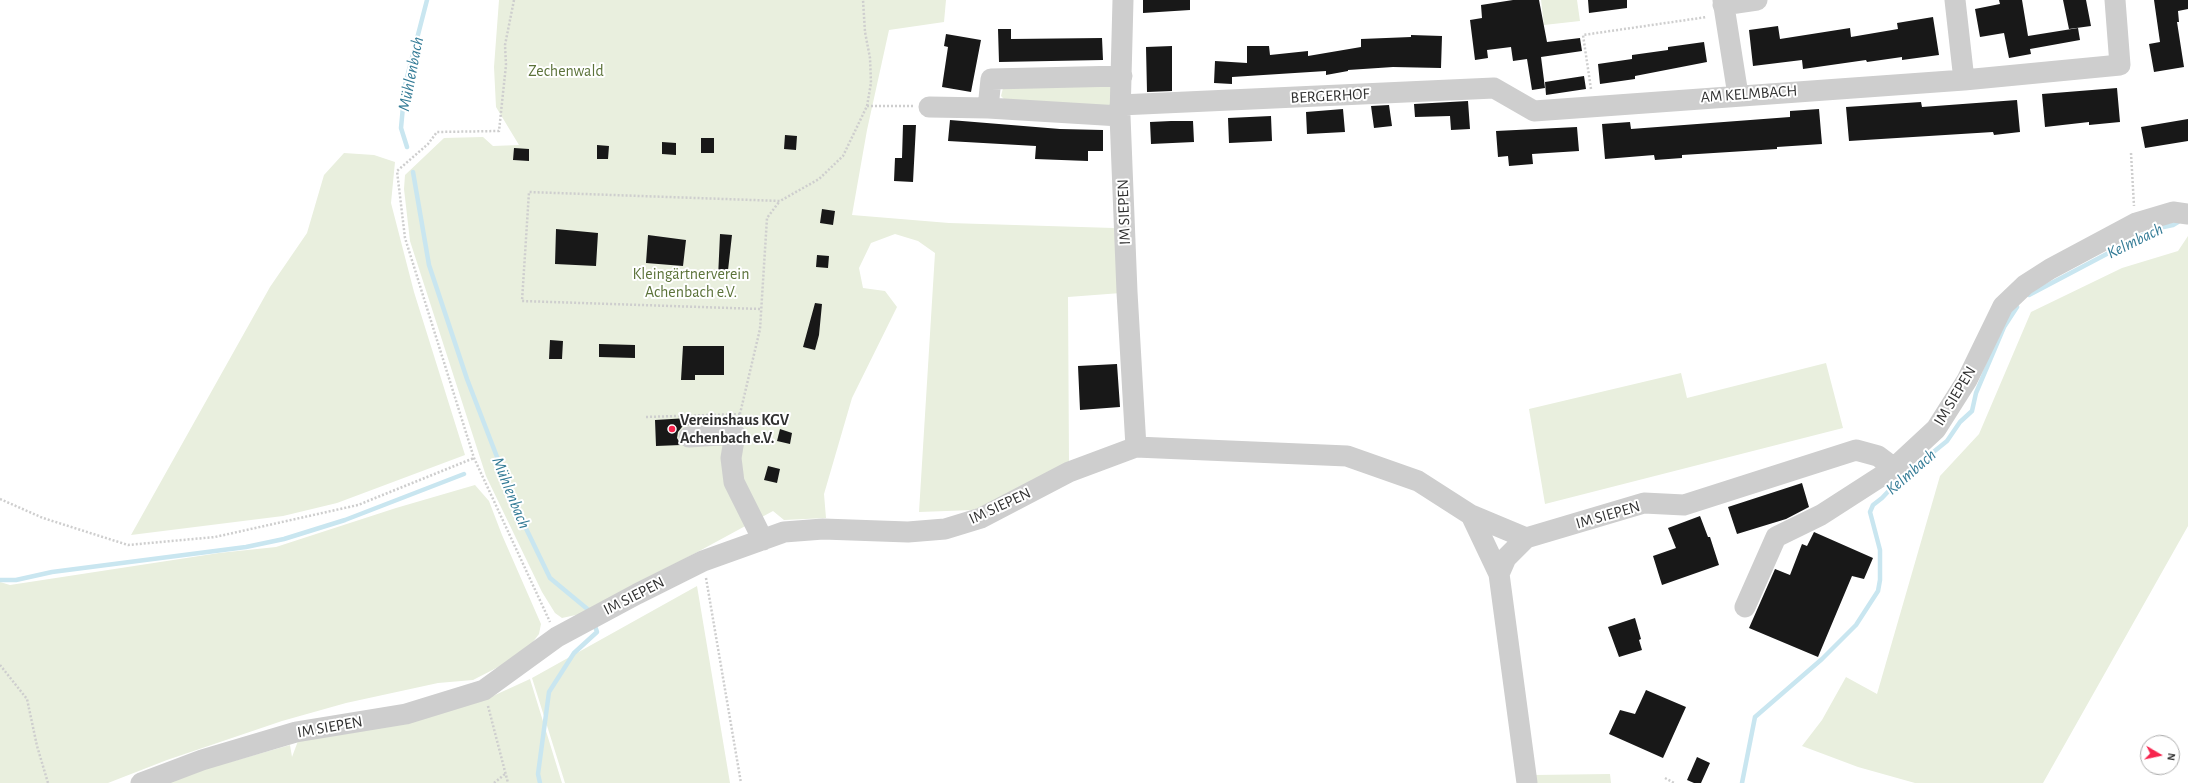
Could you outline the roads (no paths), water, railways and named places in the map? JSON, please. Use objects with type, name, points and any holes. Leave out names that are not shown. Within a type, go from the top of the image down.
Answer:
[{"type":"street","name":"IM SIEPEN","points":[[1123,0],[1120,110],[1127,292],[1136,447]]},
{"type":"street","points":[[1738,95],[1724,6],[1757,0]]},
{"type":"street","points":[[1955,0],[1964,80]]},
{"type":"street","name":"AM KELMBACH","points":[[1534,111],[1738,95],[1964,80],[2120,65],[2115,0]]},
{"type":"street","points":[[988,108],[991,79],[1122,76]]},
{"type":"street","name":"BERGERHOF","points":[[929,107],[1120,110],[1494,88],[1534,111]]},
{"type":"street","name":"IM SIEPEN","points":[[1499,574],[1506,558],[1526,538],[1644,503],[1684,505],[1856,450],[1878,456],[1894,468],[1936,429],[1967,380],[2002,306],[2025,285],[2050,268],[2136,223],[2173,212],[2188,214]]},
{"type":"street","points":[[689,437],[735,434],[731,458],[734,482],[763,540]]},
{"type":"street","name":"IM SIEPEN","points":[[141,783],[202,760],[296,732],[406,714],[484,690],[557,637],[596,616],[703,561],[784,532],[823,529],[908,532],[945,529],[981,518],[1069,472],[1136,447],[1347,456],[1418,481],[1471,515],[1526,538]]},
{"type":"street","points":[[1745,607],[1776,537],[1821,515],[1894,468]]},
{"type":"street","points":[[1471,515],[1499,574],[1527,783]]},
{"type":"waterway","name":"Mühlenbach","points":[[407,147],[401,128],[405,85],[427,0]]},
{"type":"waterway","name":"Mühlenbach","points":[[413,172],[429,265],[467,379],[519,514],[550,578],[591,612]]},
{"type":"waterway","name":"Kelmbach","points":[[2029,295],[2154,229],[2173,225],[2178,222]]},
{"type":"waterway","name":"Kelmbach","points":[[1742,783],[1755,717],[1822,659],[1856,625],[1878,591],[1880,580],[1880,550],[1870,512],[1873,505],[1882,498],[1900,479],[1947,441],[1960,422],[1972,411],[1976,393],[2004,327],[2017,307]]},
{"type":"waterway","points":[[0,580],[16,580],[52,572],[246,547],[284,539],[345,520],[464,474]]},
{"type":"waterway","name":"Mühlenbach","points":[[540,783],[538,774],[549,692],[574,653],[597,632],[594,623]]},
{"type":"place","name":"Vereinshaus KGV Achenbach e.V.","points":[[672,429]]},
{"type":"park label","name":"Zechenwald","points":[[566,71]]},
{"type":"park label","name":"Kleingärtnerverein Achenbach e.V.","points":[[691,283]]}]
